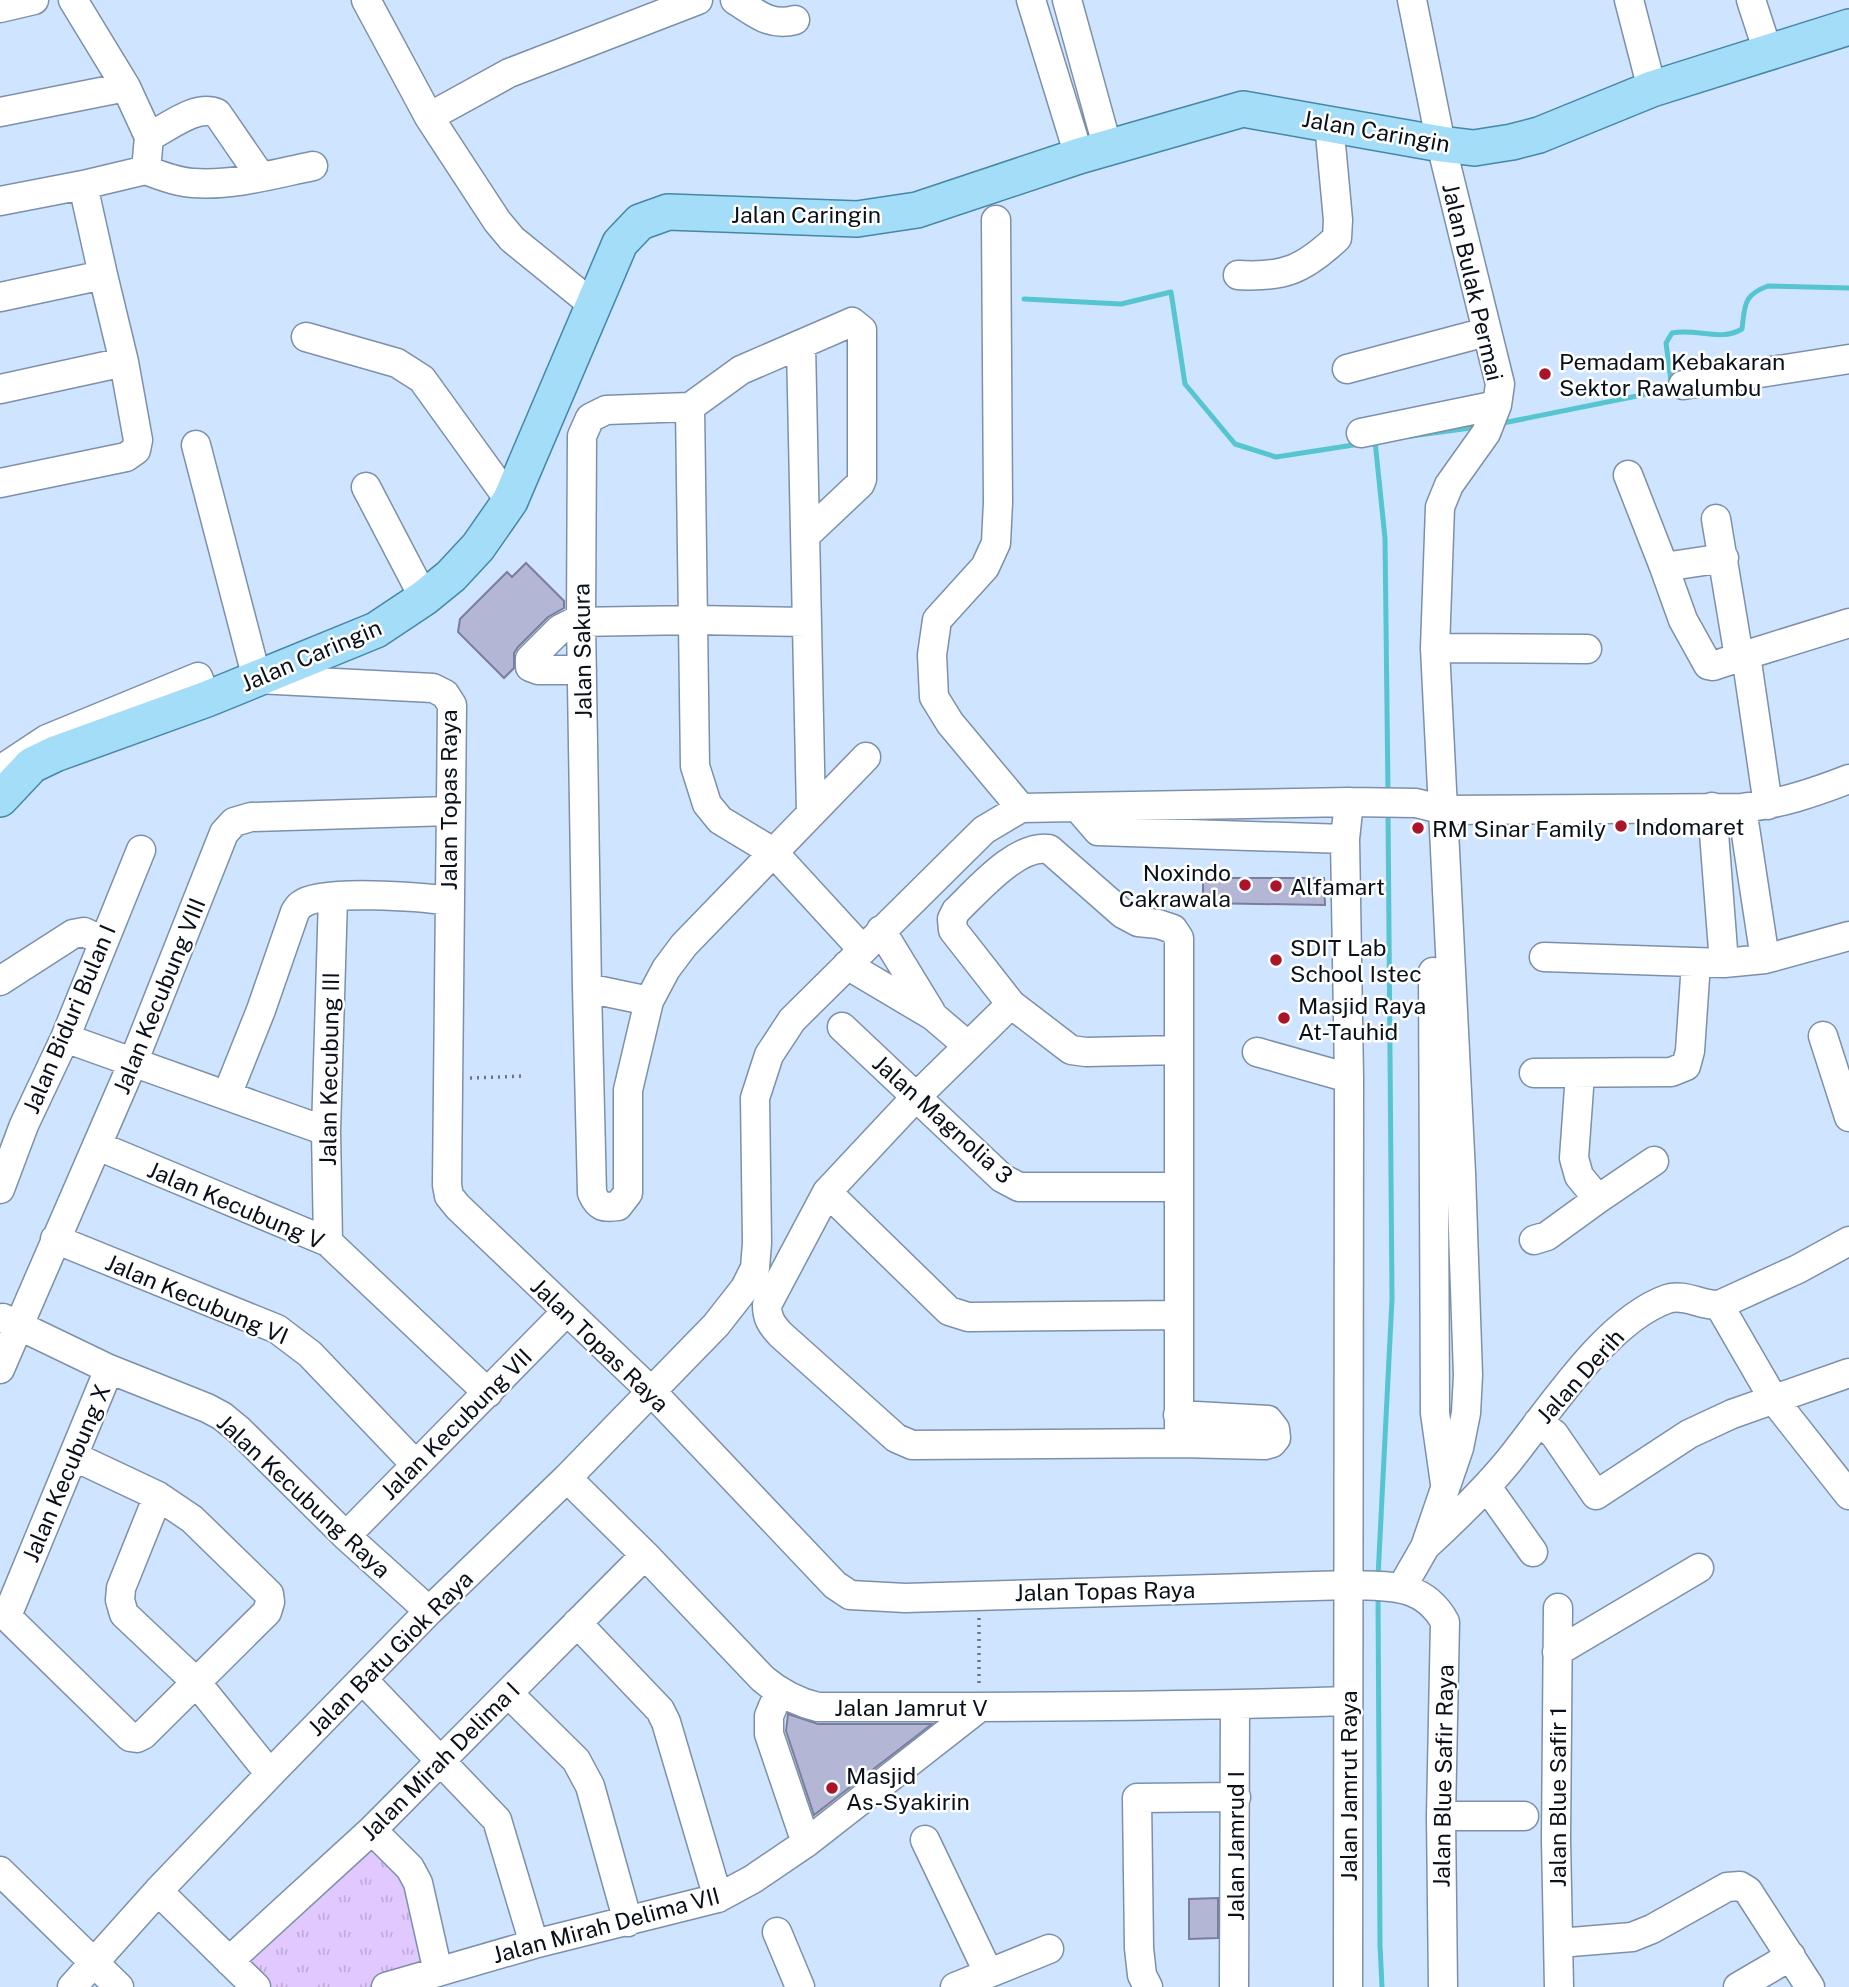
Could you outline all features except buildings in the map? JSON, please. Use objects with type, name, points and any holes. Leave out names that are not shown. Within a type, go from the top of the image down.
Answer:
[{"type":"main road","name":"Jalan Caringin","points":[[0,799],[32,765],[257,679],[376,630],[451,576],[478,547],[510,501],[620,243],[640,222],[668,212],[857,219],[917,210],[1093,153],[1244,109],[1441,144],[1474,148],[1512,142],[1539,135],[1652,89],[1849,27]]},
{"type":"street","points":[[0,8],[34,0]]},
{"type":"street","points":[[73,0],[125,87],[149,137],[146,170]]},
{"type":"street","points":[[366,0],[429,117],[497,221],[512,239],[592,304]]},
{"type":"street","points":[[429,117],[509,73],[698,0]]},
{"type":"street","points":[[735,0],[765,20],[775,23],[795,20]]},
{"type":"street","points":[[1031,0],[1093,153]]},
{"type":"street","points":[[1067,0],[1093,153]]},
{"type":"street","name":"Jalan Bulak Permai","points":[[1412,0],[1441,144],[1500,384],[1492,419]]},
{"type":"street","points":[[1629,0],[1652,89]]},
{"type":"street","points":[[1751,0],[1768,52]]},
{"type":"street","points":[[0,112],[125,87]]},
{"type":"street","points":[[149,137],[197,111],[208,109],[218,113],[261,177]]},
{"type":"street","points":[[1238,275],[1285,273],[1311,261],[1337,238],[1338,220],[1329,123]]},
{"type":"street","points":[[0,201],[146,170],[173,180],[215,183],[313,166]]},
{"type":"street","points":[[0,483],[126,457],[136,450],[138,440],[124,362],[83,185]]},
{"type":"street","points":[[996,220],[996,543],[985,567],[937,620],[932,655],[934,697],[950,723],[1021,808],[1356,802],[1430,807],[1755,807],[1807,796],[1849,779]]},
{"type":"street","points":[[0,297],[103,275]]},
{"type":"street","points":[[806,535],[860,484],[862,479],[862,330],[852,322],[741,370],[690,407],[695,766],[707,804],[720,820],[773,852],[863,948],[967,1045]]},
{"type":"street","points":[[1346,369],[1486,332]]},
{"type":"street","points":[[306,337],[397,363],[422,379],[510,501]]},
{"type":"street","points":[[801,345],[811,813]]},
{"type":"street","points":[[1683,385],[1849,359]]},
{"type":"street","points":[[0,389],[124,362]]},
{"type":"street","name":"Jalan Sakura","points":[[649,1001],[628,1090],[628,1193],[618,1206],[605,1208],[596,1203],[592,1193],[581,622],[582,436],[590,418],[606,410],[690,407]]},
{"type":"street","points":[[1361,433],[1492,419]]},
{"type":"street","points":[[1397,1586],[1425,1547],[1459,1448],[1466,1413],[1468,1375],[1460,1145],[1430,807],[1440,507],[1449,485],[1492,419]]},
{"type":"street","points":[[196,445],[257,679]]},
{"type":"street","points":[[1628,475],[1683,620],[1708,665],[1713,666],[1849,623]]},
{"type":"street","points":[[366,487],[424,598]]},
{"type":"street","points":[[1716,519],[1742,656],[1765,959]]},
{"type":"street","points":[[1664,567],[1724,558]]},
{"type":"street","points":[[582,670],[538,670],[530,667],[530,659],[560,629],[574,622],[806,622]]},
{"type":"street","points":[[1435,648],[1587,649]]},
{"type":"street","points":[[0,770],[47,739],[198,677],[206,699]]},
{"type":"street","name":"Jalan Topas Raya","points":[[257,679],[433,688],[445,694],[452,705],[447,1079],[449,1196],[566,1312],[651,1391],[835,1585],[850,1595],[905,1598],[1397,1586]]},
{"type":"street","points":[[587,988],[649,1001],[666,969],[684,945],[866,757]]},
{"type":"street","name":"Jalan Jamrut Raya","points":[[1348,1987],[1347,1701],[1357,1585],[1345,839],[1356,802]]},
{"type":"street","points":[[1712,807],[1724,963]]},
{"type":"street","name":"Jalan Batu Giok Raya","points":[[72,1987],[158,1891],[270,1774],[429,1611],[568,1478],[716,1325],[745,1288],[755,1268],[755,1098],[769,1055],[792,1020],[863,948],[984,830],[1021,808]]},
{"type":"street","points":[[1079,809],[1098,831],[1345,839]]},
{"type":"street","name":"Jalan Kecubung VIII","points":[[0,1369],[9,1321],[55,1239],[98,1146],[224,833],[234,822],[251,817],[450,810]]},
{"type":"street","points":[[1179,1050],[1071,1050],[1011,1004],[953,930],[952,919],[956,911],[1006,864],[1040,848],[1049,849],[1123,914],[1138,922],[1173,929],[1179,938],[1179,1050],[1179,1315],[1178,1415],[1179,1443]]},
{"type":"street","name":"Jalan Biduri Bulan I","points":[[0,1189],[12,1120],[65,1038],[141,850]]},
{"type":"street","points":[[227,1095],[298,908],[304,902],[348,895],[449,901]]},
{"type":"street","name":"Jalan Kecubung III","points":[[328,1242],[326,1131],[333,897]]},
{"type":"street","points":[[0,981],[73,934],[84,932],[103,941]]},
{"type":"street","points":[[1544,957],[1724,963],[1765,959],[1849,936]]},
{"type":"street","points":[[863,948],[933,1016]]},
{"type":"street","points":[[1534,1073],[1671,1072],[1686,1066],[1690,1051],[1696,962]]},
{"type":"street","points":[[1011,1004],[915,1098],[827,1192],[767,1305],[771,1324],[896,1438],[912,1445],[1265,1444],[1272,1443],[1276,1438],[1275,1429],[1268,1420],[1178,1415]]},
{"type":"street","name":"Jalan Magnolia 3","points":[[842,1027],[1002,1178],[1019,1187],[1179,1187]]},
{"type":"street","points":[[1824,1036],[1849,1117]]},
{"type":"street","points":[[65,1038],[134,1060],[326,1131]]},
{"type":"street","points":[[1257,1052],[1349,1078]]},
{"type":"street","points":[[1580,1073],[1574,1158],[1579,1176],[1598,1199]]},
{"type":"street","name":"Jalan Kecubung V","points":[[98,1146],[328,1242],[488,1393]]},
{"type":"street","points":[[1534,1240],[1547,1236],[1654,1161]]},
{"type":"street","points":[[827,1192],[948,1311],[968,1317],[1179,1315]]},
{"type":"street","name":"Jalan Kecubung VI","points":[[55,1239],[277,1329],[310,1354],[416,1465]]},
{"type":"street","points":[[1849,1241],[1798,1269],[1719,1305],[1774,1400],[1849,1495]]},
{"type":"street","name":"Jalan Derih","points":[[1425,1547],[1487,1487],[1601,1346],[1646,1309],[1670,1298],[1684,1298],[1709,1306],[1719,1305]]},
{"type":"street","name":"Jalan Kecubung VII","points":[[346,1536],[566,1312]]},
{"type":"street","name":"Jalan Kecubung Raya","points":[[9,1321],[109,1369],[222,1416],[346,1536],[429,1611]]},
{"type":"street","name":"Jalan Kecubung X","points":[[4,1613],[109,1369]]},
{"type":"street","points":[[1538,1422],[1562,1444],[1596,1495],[1689,1434],[1732,1414],[1849,1373]]},
{"type":"street","points":[[4,1613],[130,1737],[137,1738],[267,1612],[269,1594],[192,1520],[158,1496],[73,1456]]},
{"type":"street","name":"Jalan Jamrut V","points":[[568,1478],[764,1679],[779,1692],[801,1703],[818,1707],[980,1707],[1235,1705],[1347,1701]]},
{"type":"street","points":[[1487,1487],[1533,1552]]},
{"type":"street","points":[[158,1496],[121,1588],[120,1600],[124,1614],[196,1682],[270,1774]]},
{"type":"street","name":"Jalan Mirah Delima I","points":[[229,1961],[372,1830],[645,1555]]},
{"type":"street","points":[[1557,1652],[1699,1568]]},
{"type":"street","name":"Jalan Blue Safir Raya","points":[[1397,1586],[1418,1595],[1440,1613],[1445,1622],[1441,1816],[1443,1987]]},
{"type":"street","name":"Jalan Blue Safir 1","points":[[1558,1608],[1556,1840],[1559,1987]]},
{"type":"street","points":[[577,1623],[660,1710],[666,1722],[718,1898]]},
{"type":"street","points":[[363,1680],[497,1820],[534,1944]]},
{"type":"street","points":[[779,1692],[769,1716],[769,1734],[806,1843]]},
{"type":"street","points":[[508,1693],[582,1769],[590,1786],[628,1922]]},
{"type":"street","name":"Jalan Jamrud I","points":[[1234,1987],[1235,1705]]},
{"type":"street","name":"Jalan Mirah Delima VII","points":[[386,1987],[534,1944],[718,1898],[753,1879],[806,1843],[980,1707]]},
{"type":"street","points":[[1148,1987],[1142,1975],[1139,1948],[1137,1798],[1236,1797]]},
{"type":"street","points":[[1441,1816],[1524,1815]]},
{"type":"street","points":[[372,1830],[410,1868],[418,1883],[438,1972]]},
{"type":"street","points":[[925,1840],[988,1972]]},
{"type":"street","points":[[1559,1943],[1632,1937],[1652,1929],[1727,1887],[1740,1885],[1748,1891],[1810,1987]]},
{"type":"street","points":[[5,1887],[119,1987]]},
{"type":"street","points":[[158,1891],[256,1987]]},
{"type":"street","points":[[777,1932],[800,1987]]},
{"type":"street","points":[[955,1987],[1049,1949]]},
{"type":"street","points":[[1738,1987],[1791,1956]]},
{"type":"path","points":[[447,1079],[524,1076]]},
{"type":"path","points":[[979,1595],[980,1707]]},
{"type":"green space","points":[[372,1830],[410,1868],[438,1972],[386,1987],[256,1987],[229,1961]]},
{"type":"waterway","points":[[1498,424],[1672,389],[1666,343],[1672,333],[1734,333],[1742,329],[1747,302],[1760,289],[1768,286],[1849,288]]},
{"type":"waterway","points":[[1024,299],[1121,304],[1171,292],[1185,384],[1235,444],[1276,457],[1360,444]]},
{"type":"waterway","points":[[1411,436],[1478,427]]},
{"type":"waterway","points":[[1378,441],[1375,441],[1385,538],[1388,793]]},
{"type":"waterway","points":[[1378,1577],[1392,1299],[1388,810]]},
{"type":"waterway","points":[[1378,1593],[1382,1987]]},
{"type":"place","name":"Pemadam Kebakaran Sektor Rawalumbu","points":[[1545,374]]},
{"type":"place","name":"Indomaret","points":[[1621,826]]},
{"type":"place","name":"RM Sinar Family","points":[[1418,828]]},
{"type":"place","name":"Noxindo Cakrawala","points":[[1245,885]]},
{"type":"place","name":"Alfamart","points":[[1276,886]]},
{"type":"place","name":"SDIT Lab School Istec","points":[[1276,960]]},
{"type":"place","name":"Masjid Raya At-Tauhid","points":[[1284,1018]]},
{"type":"place","name":"Masjid As-Syakirin","points":[[832,1788]]}]
